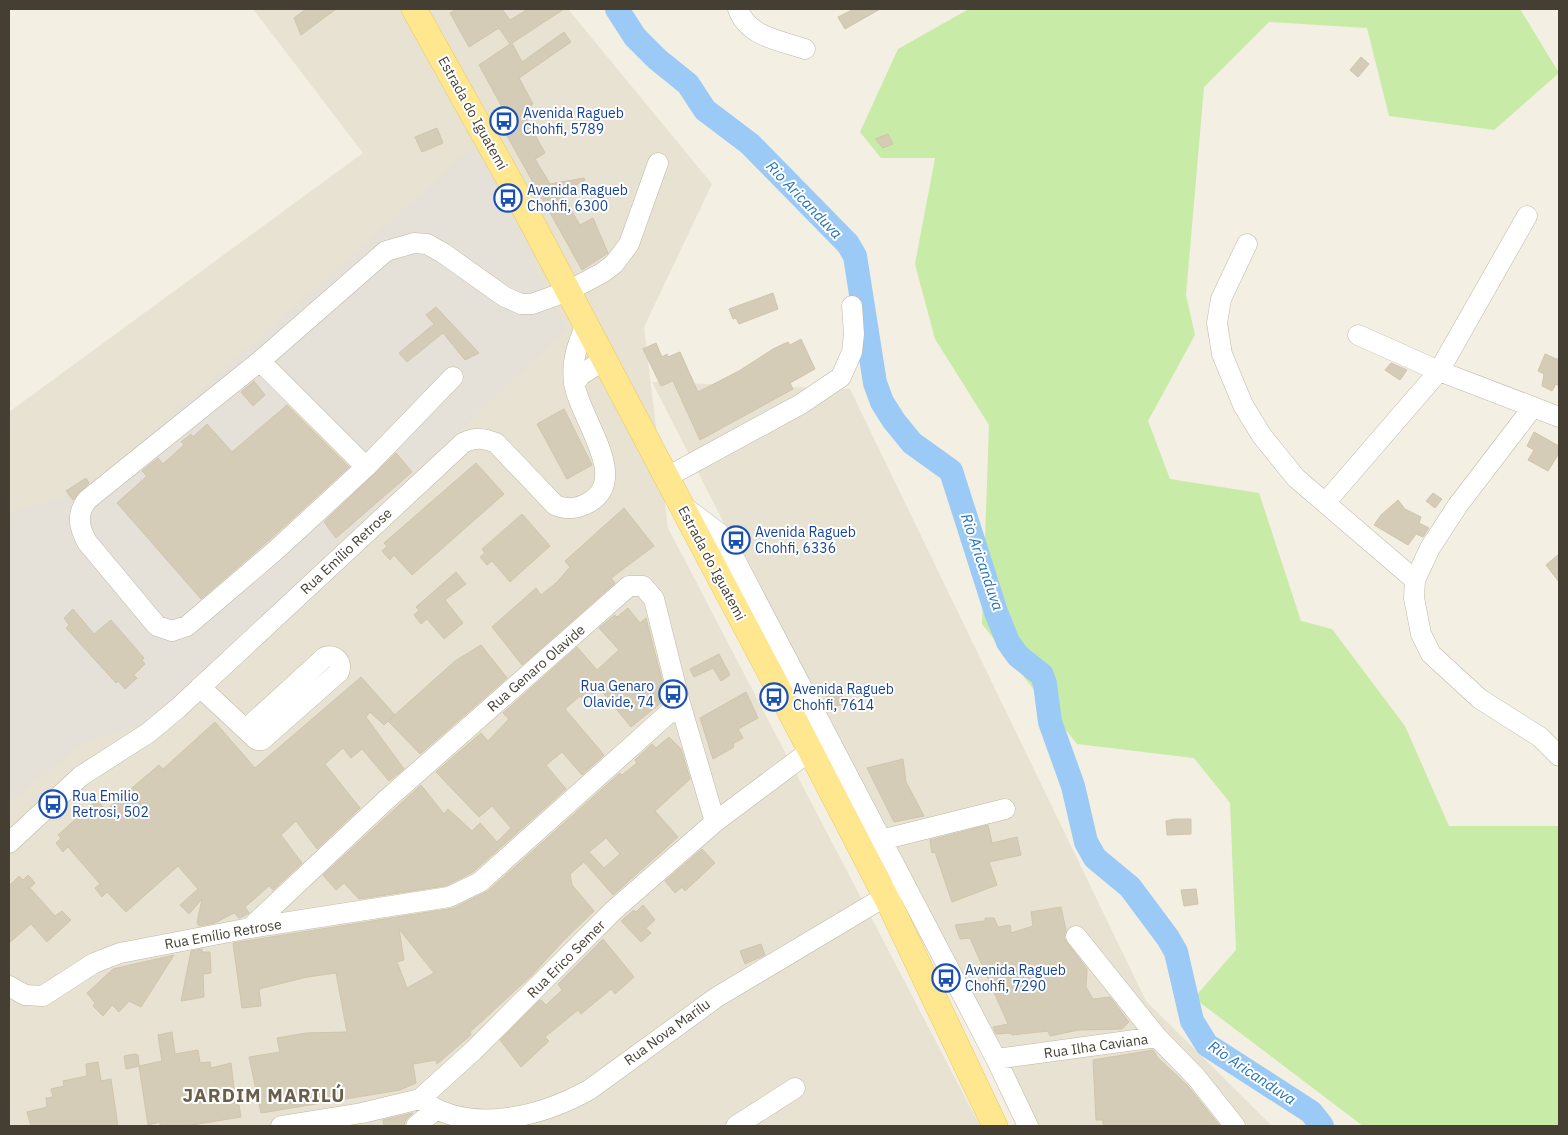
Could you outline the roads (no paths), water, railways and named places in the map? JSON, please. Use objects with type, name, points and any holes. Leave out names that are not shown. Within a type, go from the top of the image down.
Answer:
[{"type":"main road","name":"Estrada do Iguatemi","points":[[414,9],[511,183],[681,505],[819,745],[895,891],[995,1126]]},
{"type":"street","points":[[738,9],[747,26],[757,33],[805,49]]},
{"type":"street","points":[[453,376],[366,467],[198,619],[187,626],[172,630],[157,626],[87,542],[80,529],[80,509],[95,493],[260,361],[386,251],[414,243],[427,244],[444,253],[505,297],[521,304],[532,304],[568,292],[614,264],[629,244],[658,163]]},
{"type":"street","points":[[1325,503],[1439,371],[1527,216]]},
{"type":"street","points":[[1247,244],[1219,308],[1217,323],[1222,354],[1244,405],[1262,436],[1296,478],[1415,580]]},
{"type":"street","points":[[667,477],[801,404],[841,377],[850,362],[852,352],[854,334],[852,306]]},
{"type":"street","name":"Rua Emílio Retrose","points":[[9,843],[81,776],[148,733],[463,443],[473,438],[484,438],[496,443],[555,505],[571,509],[592,500],[600,493],[605,484],[605,463],[579,404],[572,366],[575,351],[586,324]]},
{"type":"street","points":[[1358,335],[1439,371],[1533,407],[1559,414]]},
{"type":"street","points":[[574,384],[580,375],[605,358]]},
{"type":"street","points":[[260,361],[366,467]]},
{"type":"street","points":[[1533,407],[1458,505],[1430,548],[1415,580],[1416,616],[1421,634],[1431,654],[1480,699],[1550,738],[1559,756]]},
{"type":"street","name":"Rua Genaro Olavide","points":[[250,928],[386,800],[629,586],[643,586],[649,590],[654,599],[680,702],[715,822]]},
{"type":"street","points":[[200,687],[257,740],[262,740],[268,737],[339,672],[340,663],[332,656],[325,657],[246,729]]},
{"type":"street","name":"Rua Emílio Retrose","points":[[9,986],[25,995],[43,996],[106,957],[250,928],[432,900],[464,891],[480,882],[680,702]]},
{"type":"street","points":[[819,745],[882,840],[895,891],[996,1059],[1028,1126]]},
{"type":"street","name":"Rua Erico Semer","points":[[281,1126],[427,1105],[473,1052],[614,910],[715,822],[819,745]]},
{"type":"street","points":[[882,840],[1005,810]]},
{"type":"street","name":"Rua Nova Marilu","points":[[427,1105],[454,1119],[484,1125],[518,1118],[573,1098],[588,1090],[717,997],[895,891]]},
{"type":"street","name":"Rua Ilha Caviana","points":[[1076,936],[1156,1037]]},
{"type":"street","points":[[1156,1037],[1196,1077],[1235,1126]]},
{"type":"street","name":"Rua Ilha Caviana","points":[[996,1059],[1156,1037]]},
{"type":"street","points":[[736,1126],[795,1088]]},
{"type":"street","points":[[416,1126],[427,1105]]},
{"type":"waterway","name":"Rio Aricanduva","points":[[617,9],[635,37],[657,59],[688,84],[705,110],[750,144],[848,244],[855,256],[875,383],[882,402],[894,421],[912,443],[951,471],[996,612],[1008,642],[1018,656],[1042,675],[1050,722],[1073,786],[1086,842],[1095,858],[1130,887],[1168,938],[1176,952],[1192,1021],[1207,1045],[1311,1112],[1322,1126]]},
{"type":"place","name":"Avenida Ragueb Chohfi, 5789","points":[[504,121]]},
{"type":"place","name":"Avenida Ragueb Chohfi, 6300","points":[[508,198]]},
{"type":"place","name":"Avenida Ragueb Chohfi, 6336","points":[[736,540]]},
{"type":"place","name":"Rua Genaro Olavide, 74","points":[[673,694]]},
{"type":"place","name":"Avenida Ragueb Chohfi, 7614","points":[[774,697]]},
{"type":"place","name":"Rua Emilio Retrosi, 502","points":[[53,804]]},
{"type":"place","name":"Avenida Ragueb Chohfi, 7290","points":[[946,978]]},
{"type":"district","name":"JARDIM MARILÚ","points":[[264,1095]]}]
